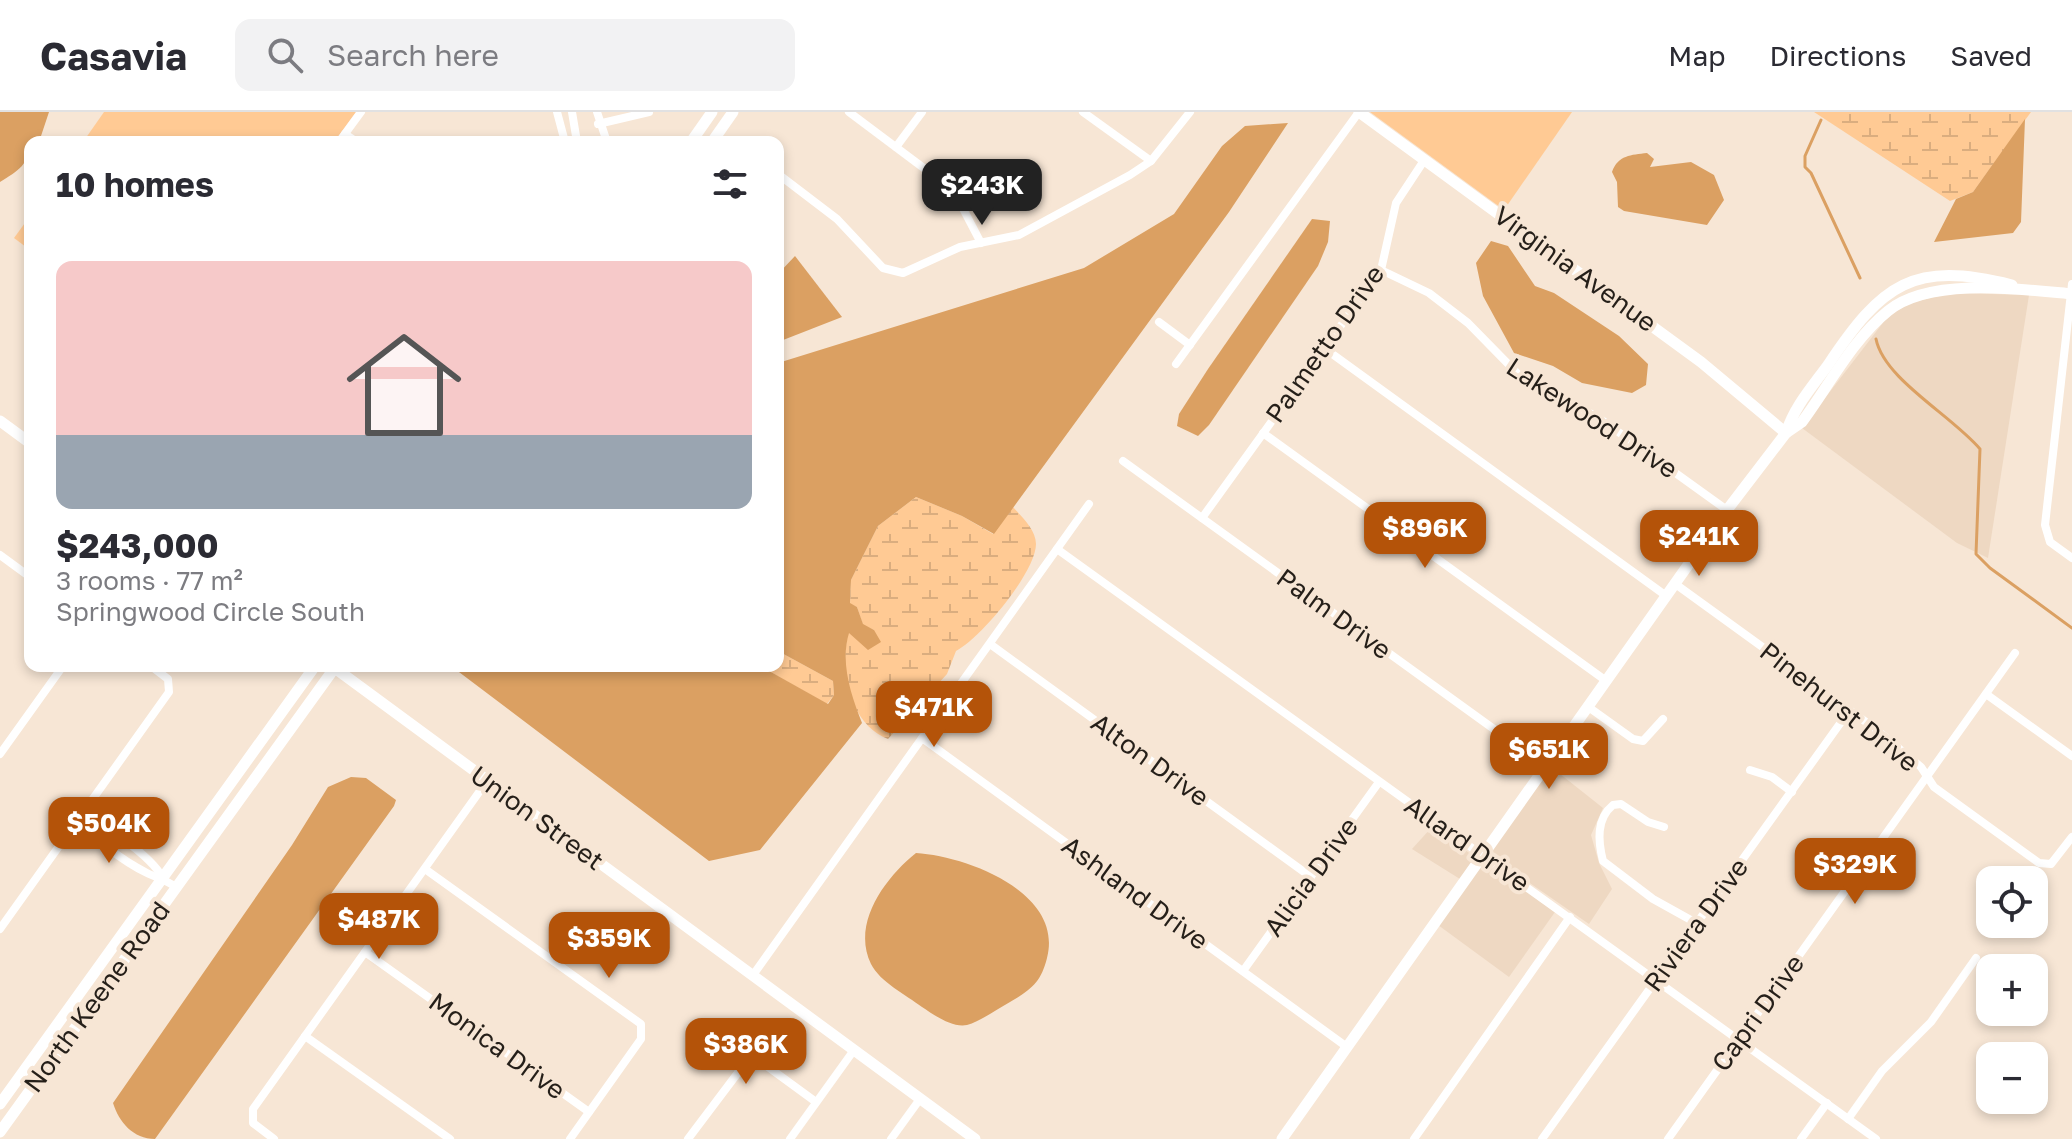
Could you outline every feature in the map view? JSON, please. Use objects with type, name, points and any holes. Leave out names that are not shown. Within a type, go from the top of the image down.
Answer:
[{"type":"street","points":[[348,136],[345,134],[361,112]]},
{"type":"street","points":[[557,112],[564,136]]},
{"type":"street","points":[[597,112],[604,136]]},
{"type":"street","points":[[598,124],[649,112]]},
{"type":"street","points":[[695,136],[712,112]]},
{"type":"street","points":[[716,136],[733,112]]},
{"type":"street","points":[[849,112],[945,184],[958,199],[981,243]]},
{"type":"street","points":[[896,147],[922,112]]},
{"type":"street","points":[[1083,112],[1151,161]]},
{"type":"street","points":[[784,178],[820,203],[875,261],[893,272],[913,270],[960,247],[1019,235],[1038,227],[1151,161],[1190,112]]},
{"type":"street","points":[[1176,364],[1362,113]]},
{"type":"street","name":"Virginia Avenue","points":[[1362,113],[1701,362],[1786,433]]},
{"type":"street","points":[[560,122],[573,115],[576,136]]},
{"type":"street","name":"Palmetto Drive","points":[[1202,518],[1381,270],[1396,203],[1425,159]]},
{"type":"street","name":"Lakewood Drive","points":[[1381,270],[1429,293],[1468,323],[1518,374],[1591,412],[1727,510]]},
{"type":"street","points":[[1282,1139],[1665,595],[1786,433],[1792,415],[1856,323],[1877,301],[1898,287],[1921,278],[1945,275],[1988,279],[2028,290],[2072,294]]},
{"type":"street","points":[[2072,284],[2045,525],[2050,542],[2072,558]]},
{"type":"street","points":[[1159,322],[1190,345]]},
{"type":"street","points":[[1324,348],[1665,595]]},
{"type":"street","points":[[0,421],[24,435]]},
{"type":"street","points":[[1263,433],[1605,680]]},
{"type":"street","name":"Palm Drive","points":[[1123,461],[1545,766]]},
{"type":"street","points":[[753,975],[1089,504]]},
{"type":"street","name":"Allard Drive","points":[[1057,549],[1876,1139]]},
{"type":"street","points":[[0,571],[4,558],[24,573]]},
{"type":"street","name":"Pinehurst Drive","points":[[1674,583],[1849,711],[1921,767],[1934,787],[2039,863],[2051,864],[2072,837]]},
{"type":"street","name":"Alton Drive","points":[[990,644],[1311,877]]},
{"type":"street","name":"Capri Drive","points":[[1668,1139],[2015,653]]},
{"type":"street","points":[[0,754],[59,672]]},
{"type":"street","points":[[0,929],[169,692],[168,679],[159,672]]},
{"type":"street","name":"North Keene Road","points":[[0,1104],[311,672]]},
{"type":"street","name":"North Keene Road","points":[[0,1132],[328,672]]},
{"type":"street","name":"Union Street","points":[[340,672],[975,1139]]},
{"type":"street","points":[[1986,694],[2072,756]]},
{"type":"street","points":[[1587,706],[1633,739],[1643,741],[1663,719]]},
{"type":"street","name":"Riviera Drive","points":[[1542,1139],[1849,711]]},
{"type":"street","name":"Ashland Drive","points":[[922,738],[1347,1047]]},
{"type":"street","points":[[1750,770],[1772,777],[1792,792]]},
{"type":"street","points":[[274,1139],[253,1123],[250,1114],[487,781]]},
{"type":"street","name":"Alicia Drive","points":[[1243,971],[1379,782]]},
{"type":"street","points":[[1664,827],[1648,822],[1621,804],[1613,805],[1601,819],[1603,861],[1653,899],[1698,924]]},
{"type":"street","points":[[80,818],[86,829],[136,865],[176,887]]},
{"type":"street","points":[[425,869],[641,1024],[641,1039],[570,1139]]},
{"type":"street","points":[[1414,1139],[1570,917]]},
{"type":"street","name":"Monica Drive","points":[[365,952],[589,1112]]},
{"type":"street","points":[[1848,1119],[1882,1071],[1931,1022],[1976,958]]},
{"type":"street","points":[[305,1036],[450,1139]]},
{"type":"street","points":[[790,1139],[854,1050]]},
{"type":"street","points":[[688,1139],[746,1062],[764,1064],[816,1102]]},
{"type":"street","points":[[891,1139],[920,1099]]},
{"type":"street","points":[[1801,1139],[1827,1103]]},
{"type":"shaded area","points":[[0,112],[49,112],[41,136],[24,136],[22,166],[0,182]]},
{"type":"shaded area","points":[[2025,119],[2021,222],[2013,233],[1934,242],[1956,199],[1973,192]]},
{"type":"shaded area","points":[[1288,123],[1229,212],[994,534],[962,516],[916,497],[878,526],[851,580],[850,603],[857,607],[863,624],[874,630],[881,642],[868,650],[849,633],[846,667],[862,723],[760,850],[709,861],[459,672],[771,672],[828,704],[834,695],[833,681],[784,654],[784,361],[1084,268],[1174,214],[1222,146],[1245,126]]},
{"type":"shaded area","points":[[1647,153],[1654,159],[1650,167],[1691,162],[1714,175],[1724,200],[1707,225],[1624,211],[1618,207],[1617,182],[1612,172],[1615,166],[1626,157]]},
{"type":"shaded area","points":[[1312,219],[1330,221],[1328,242],[1318,266],[1209,425],[1198,436],[1177,426],[1179,414],[1208,369]]},
{"type":"shaded area","points":[[1491,241],[1508,246],[1535,286],[1554,293],[1619,336],[1648,364],[1646,385],[1632,393],[1582,383],[1553,366],[1514,353],[1483,296],[1476,263]]},
{"type":"shaded area","points":[[795,256],[842,317],[784,340],[784,268]]},
{"type":"shaded area","points":[[1953,293],[2029,295],[1988,558],[1957,543],[1802,428],[1889,315],[1912,302]]},
{"type":"shaded area","points":[[1550,766],[1603,808],[1591,835],[1599,863],[1612,889],[1589,924],[1488,854]]},
{"type":"shaded area","points":[[351,777],[366,778],[396,800],[394,806],[155,1139],[134,1133],[123,1123],[113,1103],[292,845],[328,787]]},
{"type":"shaded area","points":[[1432,827],[1475,857],[1460,879],[1412,849]]},
{"type":"shaded area","points":[[916,853],[960,861],[1007,882],[1041,914],[1048,935],[1047,958],[1034,984],[1010,1002],[967,1025],[955,1025],[943,1020],[894,988],[875,971],[866,948],[865,933],[875,902],[883,888]]},
{"type":"shaded area","points":[[1483,862],[1555,912],[1509,977],[1438,925]]},
{"type":"green space","points":[[104,112],[356,112],[338,136],[87,136]]},
{"type":"green space","points":[[1370,112],[1572,112],[1504,210]]},
{"type":"green space","points":[[1814,112],[2031,112],[1973,192],[1950,201]]},
{"type":"green space","points":[[24,224],[24,246],[14,238]]},
{"type":"green space","points":[[916,497],[962,516],[993,534],[1013,507],[1031,529],[1036,544],[1027,571],[1005,604],[979,633],[956,651],[947,674],[888,739],[864,721],[850,694],[845,663],[848,633],[874,630],[863,625],[857,607],[850,604],[851,580],[878,526]]},
{"type":"green space","points":[[784,654],[833,681],[834,695],[827,704],[771,672],[784,672]]},
{"type":"waterway","points":[[1821,120],[1805,156],[1805,167],[1811,173],[1860,278]]},
{"type":"waterway","points":[[1876,339],[1882,354],[1905,382],[1980,449],[1976,554],[1990,568],[2072,628]]}]
